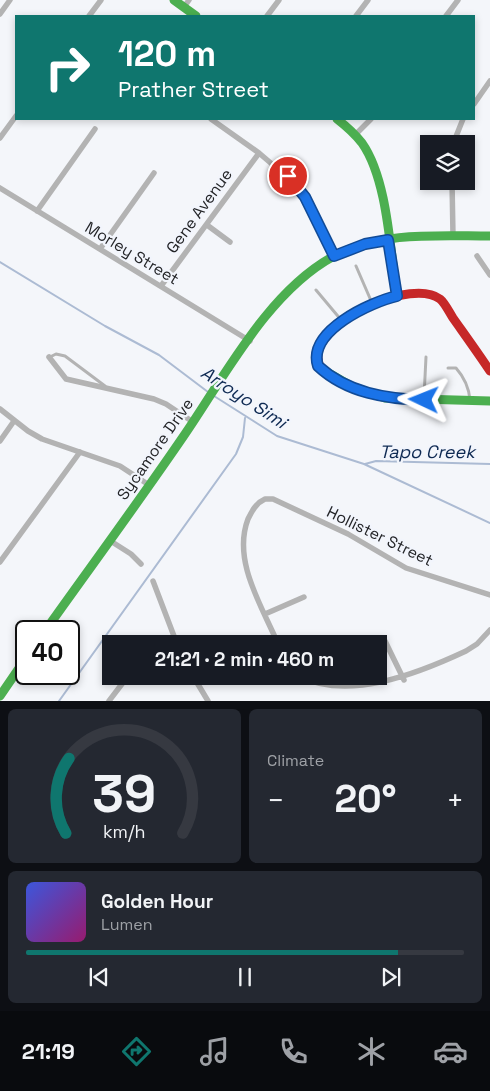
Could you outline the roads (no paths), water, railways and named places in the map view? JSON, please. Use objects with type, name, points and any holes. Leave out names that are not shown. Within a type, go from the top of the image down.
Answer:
[{"type":"main road","points":[[174,0],[187,4],[195,15]]},
{"type":"main road","points":[[338,120],[355,135],[369,157],[380,180],[397,296]]},
{"type":"main road","name":"Sycamore Drive","points":[[53,620],[224,376],[289,290],[334,256],[365,244],[388,240],[490,236]]},
{"type":"main road","points":[[490,371],[440,299],[431,295],[397,296],[372,304],[343,321],[325,339],[318,353],[317,362],[320,368],[336,379],[385,398],[490,401]]},
{"type":"main road","points":[[0,696],[15,674]]},
{"type":"street","points":[[0,14],[10,0]]},
{"type":"street","points":[[90,15],[101,0]]},
{"type":"street","points":[[268,15],[279,0]]},
{"type":"street","points":[[357,15],[368,0]]},
{"type":"street","points":[[447,15],[458,0]]},
{"type":"street","points":[[475,103],[490,81]]},
{"type":"street","points":[[0,138],[15,117]]},
{"type":"street","points":[[212,120],[259,153],[300,188],[334,256]]},
{"type":"street","points":[[355,135],[370,120]]},
{"type":"street","points":[[457,135],[463,120]]},
{"type":"street","points":[[37,211],[95,129]]},
{"type":"street","name":"Gene Avenue","points":[[161,286],[259,153]]},
{"type":"street","points":[[100,249],[154,173]]},
{"type":"street","name":"Morley Street","points":[[0,188],[250,341]]},
{"type":"street","points":[[452,190],[453,236]]},
{"type":"street","points":[[207,225],[230,242]]},
{"type":"street","points":[[477,256],[490,275]]},
{"type":"street","points":[[50,357],[66,379],[159,401],[193,422]]},
{"type":"street","points":[[0,409],[14,421],[42,439],[120,466],[149,485]]},
{"type":"street","points":[[0,441],[14,421]]},
{"type":"street","points":[[0,562],[80,452]]},
{"type":"street","name":"Hollister Street","points":[[265,614],[246,566],[244,553],[246,526],[251,513],[261,500],[269,498],[348,534],[406,568],[490,594]]},
{"type":"street","points":[[110,540],[131,554],[141,564]]},
{"type":"street","points":[[153,581],[174,635]]},
{"type":"street","points":[[274,635],[265,614],[304,597]]},
{"type":"street","points":[[387,688],[477,644],[490,630]]},
{"type":"street","points":[[387,645],[404,680]]},
{"type":"street","points":[[109,701],[121,685]]},
{"type":"street","points":[[198,685],[208,701]]},
{"type":"street","points":[[312,685],[319,690]]},
{"type":"lane","points":[[356,266],[372,304]]},
{"type":"lane","points":[[316,290],[343,321]]},
{"type":"lane","points":[[50,357],[56,354],[65,356],[108,389]]},
{"type":"lane","points":[[424,400],[426,357]]},
{"type":"lane","points":[[448,368],[456,368],[460,373],[467,386],[470,401]]},
{"type":"waterway","name":"Arroyo Simi","points":[[0,262],[105,326],[159,355],[208,392]]},
{"type":"waterway","name":"Arroyo Simi","points":[[214,396],[277,436],[364,464],[490,523]]},
{"type":"waterway","points":[[59,701],[236,454],[243,437],[245,418]]},
{"type":"waterway","name":"Tapo Creek","points":[[365,464],[376,461],[490,464]]}]
